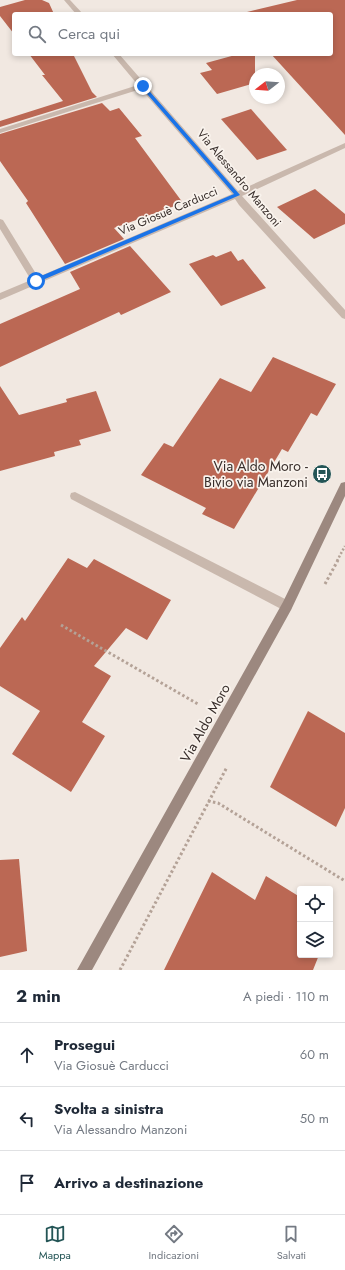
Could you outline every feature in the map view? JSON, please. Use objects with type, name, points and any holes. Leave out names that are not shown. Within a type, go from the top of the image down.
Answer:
[{"type":"street","points":[[67,0],[78,12]]},
{"type":"street","name":"Via Alessandro Manzoni","points":[[117,56],[237,195],[242,203],[345,316]]},
{"type":"street","points":[[0,132],[143,86]]},
{"type":"street","name":"Via Giosuè Carducci","points":[[0,297],[237,195],[345,145]]},
{"type":"street","points":[[0,222],[36,281]]},
{"type":"street","name":"Via Aldo Moro","points":[[84,970],[287,606],[345,486]]},
{"type":"street","points":[[75,496],[287,606]]},
{"type":"path","points":[[323,588],[345,546]]},
{"type":"path","points":[[61,625],[198,704]]},
{"type":"path","points":[[120,970],[230,760]]},
{"type":"path","points":[[208,802],[218,803],[345,881]]},
{"type":"building","points":[[25,0],[42,0],[49,3],[53,12],[12,12],[12,31],[0,16],[0,7]]},
{"type":"building","points":[[297,0],[345,0],[345,135],[273,56],[333,56],[333,12],[247,12]]},
{"type":"building","points":[[31,56],[74,56],[92,92],[97,97],[0,127],[0,121],[63,101],[42,75],[45,75]]},
{"type":"building","points":[[232,56],[255,56],[255,68],[249,68],[249,85],[217,94],[200,73],[212,70],[206,63]]},
{"type":"building","points":[[102,103],[110,111],[119,108],[142,136],[135,138],[183,203],[114,228],[124,239],[65,264],[26,203],[28,201],[0,161],[0,134]]},
{"type":"building","points":[[251,109],[287,150],[257,160],[221,119]]},
{"type":"building","points":[[315,189],[345,214],[345,224],[314,239],[277,207]]},
{"type":"building","points":[[130,246],[171,292],[121,315],[119,312],[0,367],[0,324],[80,289],[70,272]]},
{"type":"building","points":[[231,251],[238,261],[243,259],[266,288],[221,306],[189,264],[213,255],[216,257]]},
{"type":"building","points":[[273,357],[336,384],[317,416],[311,413],[288,452],[282,449],[234,529],[202,514],[206,508],[141,475],[164,443],[173,447],[220,378],[251,392]]},
{"type":"building","points":[[0,386],[19,415],[67,402],[66,399],[96,391],[111,431],[79,440],[81,445],[54,452],[55,456],[0,471]]},
{"type":"building","points":[[68,558],[87,568],[94,559],[171,600],[147,640],[126,628],[94,666],[111,676],[82,722],[105,736],[71,792],[12,754],[40,711],[0,686],[0,648],[22,617],[25,621]]},
{"type":"building","points":[[308,711],[345,733],[345,808],[336,827],[270,787]]},
{"type":"building","points":[[19,859],[27,951],[0,957],[0,860]]},
{"type":"building","points":[[212,872],[255,900],[266,876],[297,895],[297,958],[318,958],[313,970],[164,970]]},
{"type":"place","name":"Via Aldo Moro - Bivio via Manzoni","points":[[322,474]]},
{"type":"route","points":[[36,281],[237,195],[143,86]]}]
